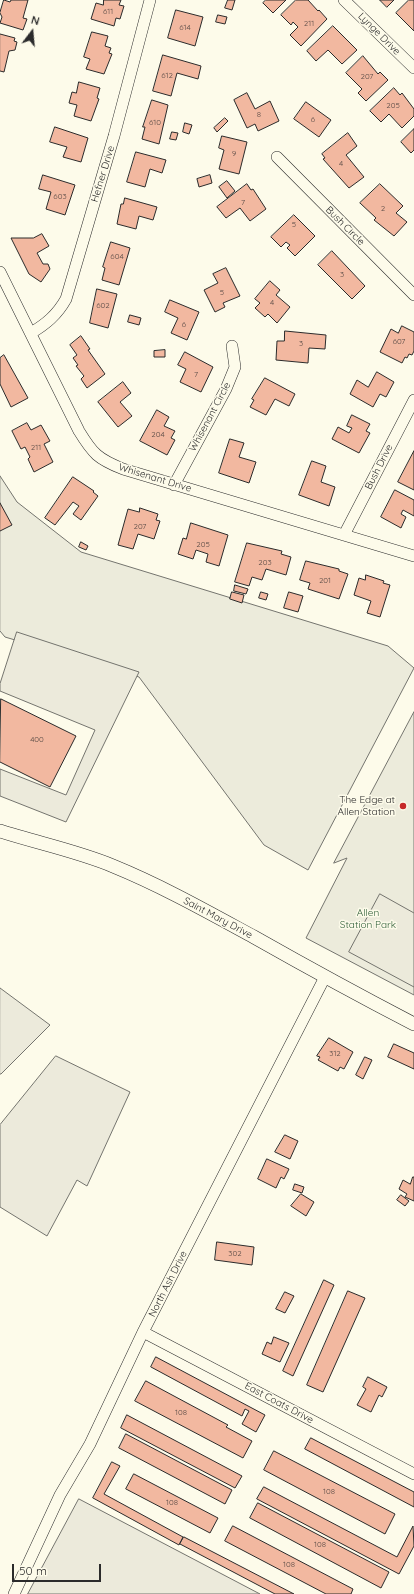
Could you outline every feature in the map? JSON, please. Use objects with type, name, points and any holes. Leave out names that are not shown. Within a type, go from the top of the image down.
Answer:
[{"type":"street","name":"Hefner Drive","points":[[31,333],[45,325],[58,313],[66,299],[114,136],[150,0]]},
{"type":"street","name":"Lynge Drive","points":[[344,0],[414,68]]},
{"type":"street","name":"Bush Circle","points":[[277,157],[414,296]]},
{"type":"street","name":"Whisenant Drive","points":[[0,272],[79,431],[92,451],[99,458],[123,469],[174,485],[414,556]]},
{"type":"street","name":"Whisenant Circle","points":[[174,485],[226,389],[235,367],[232,346]]},
{"type":"street","name":"Bush Drive","points":[[344,535],[414,400]]},
{"type":"street","name":"Saint Mary Drive","points":[[4,834],[78,853],[113,866],[217,917],[414,1024]]},
{"type":"street","name":"North Ash Drive","points":[[14,1594],[60,1495],[90,1444],[143,1332],[325,977]]},
{"type":"street","name":"East Coats Drive","points":[[143,1332],[414,1474]]},
{"type":"green space","points":[[0,476],[17,502],[81,552],[388,646],[414,668],[308,870],[264,845],[139,677],[5,637],[0,631]]},
{"type":"green space","name":"Allen Station Park","points":[[414,712],[414,995],[306,938],[347,858],[334,863]]},
{"type":"shaded area","points":[[17,632],[139,672],[66,822],[0,796],[0,769],[66,795],[95,730],[0,691],[0,684]]},
{"type":"shaded area","points":[[380,894],[414,913],[414,987],[349,952]]},
{"type":"shaded area","points":[[0,988],[50,1025],[1,1074],[0,1074]]},
{"type":"shaded area","points":[[56,1056],[130,1092],[87,1186],[77,1180],[47,1236],[0,1207],[0,1125]]},
{"type":"shaded area","points":[[79,1499],[260,1594],[28,1594]]},
{"type":"building","points":[[4,0],[10,2],[11,0],[28,0],[23,18],[27,19],[23,30],[0,23],[2,17],[0,13]]},
{"type":"building","points":[[104,0],[121,0],[119,5],[124,6],[120,19],[116,18],[114,26],[91,19],[96,3],[103,5]]},
{"type":"building","points":[[228,0],[235,0],[232,10],[225,8]]},
{"type":"building","points":[[266,0],[286,0],[273,13],[263,3]]},
{"type":"building","points":[[296,0],[308,0],[327,19],[301,46],[290,35],[298,27],[293,22],[291,25],[281,15]]},
{"type":"building","points":[[380,0],[394,0],[387,7]]},
{"type":"building","points":[[409,0],[414,0],[414,31],[396,13]]},
{"type":"building","points":[[176,10],[203,17],[195,46],[168,38]]},
{"type":"building","points":[[218,15],[227,17],[225,24],[216,22]]},
{"type":"building","points":[[333,26],[357,50],[342,64],[328,50],[316,61],[307,51]]},
{"type":"building","points":[[92,32],[108,36],[105,46],[111,48],[109,53],[112,54],[104,74],[86,69],[90,59],[84,57]]},
{"type":"building","points":[[0,34],[15,38],[14,41],[17,42],[15,50],[9,51],[4,72],[0,71]]},
{"type":"building","points":[[163,55],[201,66],[198,79],[177,73],[171,96],[153,91]]},
{"type":"building","points":[[363,56],[378,74],[380,72],[388,80],[366,101],[358,93],[362,89],[346,73]]},
{"type":"building","points":[[79,82],[100,88],[97,98],[99,99],[91,121],[74,116],[77,105],[69,103],[72,92],[76,93]]},
{"type":"building","points":[[394,88],[400,95],[402,93],[414,109],[414,116],[402,128],[389,114],[381,122],[370,111]]},
{"type":"building","points":[[247,93],[255,109],[270,101],[279,121],[258,131],[255,124],[247,128],[234,100]]},
{"type":"building","points":[[152,100],[168,105],[159,144],[142,139],[145,127],[143,127]]},
{"type":"building","points":[[306,102],[331,120],[319,137],[294,119]]},
{"type":"building","points":[[225,118],[228,121],[217,132],[214,128]]},
{"type":"building","points":[[185,123],[192,125],[189,134],[183,132]]},
{"type":"building","points":[[55,127],[88,138],[81,162],[63,157],[67,147],[50,142]]},
{"type":"building","points":[[414,129],[414,150],[411,153],[401,142]]},
{"type":"building","points":[[172,132],[178,133],[176,140],[170,139]]},
{"type":"building","points":[[348,133],[357,146],[346,155],[364,177],[349,188],[323,159],[325,158],[322,154]]},
{"type":"building","points":[[222,136],[247,142],[239,174],[219,169],[224,150],[219,148]]},
{"type":"building","points":[[136,152],[166,160],[162,173],[150,169],[145,187],[127,182]]},
{"type":"building","points":[[43,175],[75,185],[65,215],[46,209],[51,192],[39,189]]},
{"type":"building","points":[[210,175],[212,183],[199,187],[197,179]]},
{"type":"building","points":[[227,181],[235,191],[227,198],[219,187]]},
{"type":"building","points":[[247,184],[251,190],[253,189],[266,209],[250,221],[240,208],[226,218],[217,207]]},
{"type":"building","points":[[380,184],[403,206],[396,213],[407,222],[394,236],[374,220],[376,218],[360,203]]},
{"type":"building","points":[[125,198],[157,207],[153,220],[139,216],[136,229],[117,224],[121,204],[123,204]]},
{"type":"building","points":[[294,215],[315,236],[295,256],[287,248],[290,245],[286,242],[281,247],[271,237]]},
{"type":"building","points":[[42,234],[49,246],[37,253],[43,264],[48,264],[50,269],[41,282],[29,274],[11,238],[33,238]]},
{"type":"building","points":[[111,242],[130,248],[119,285],[102,280],[105,268],[103,267]]},
{"type":"building","points":[[332,251],[365,286],[352,299],[318,265]]},
{"type":"building","points":[[226,268],[240,296],[223,303],[225,307],[215,312],[204,290],[218,283],[213,274]]},
{"type":"building","points":[[270,281],[280,290],[276,295],[290,307],[277,323],[268,314],[265,317],[255,308],[260,303],[255,299]]},
{"type":"building","points":[[97,289],[117,294],[108,328],[90,323]]},
{"type":"building","points":[[170,300],[199,312],[187,340],[171,333],[178,318],[165,312]]},
{"type":"building","points":[[130,315],[141,318],[139,325],[128,322]]},
{"type":"building","points":[[402,326],[414,332],[414,351],[412,355],[409,354],[407,358],[405,357],[402,363],[380,352],[391,329],[398,333]]},
{"type":"building","points":[[285,331],[326,335],[325,349],[309,348],[308,363],[276,360],[277,341],[284,341]]},
{"type":"building","points":[[81,336],[90,349],[88,350],[105,374],[87,388],[81,379],[84,376],[76,366],[78,365],[73,358],[77,355],[70,345]]},
{"type":"building","points":[[165,350],[165,357],[154,357],[154,351]]},
{"type":"building","points":[[185,352],[213,367],[201,392],[180,382],[186,369],[178,365]]},
{"type":"building","points":[[4,355],[28,398],[11,407],[0,384],[0,358]]},
{"type":"building","points":[[377,372],[394,382],[386,397],[380,394],[373,407],[350,394],[357,380],[368,387]]},
{"type":"building","points":[[265,378],[295,394],[289,406],[275,399],[266,415],[250,407],[254,400],[252,399]]},
{"type":"building","points":[[123,382],[131,393],[120,402],[132,416],[118,427],[98,402]]},
{"type":"building","points":[[157,410],[169,417],[164,426],[175,431],[171,438],[175,440],[167,455],[140,441]]},
{"type":"building","points":[[352,415],[370,424],[366,431],[370,433],[359,453],[332,439],[338,427],[349,433],[352,428],[347,426]]},
{"type":"building","points":[[27,423],[31,430],[41,425],[50,441],[44,444],[53,462],[34,472],[28,459],[30,457],[25,447],[21,449],[12,431]]},
{"type":"building","points":[[230,439],[244,443],[239,457],[256,462],[249,483],[219,473]]},
{"type":"building","points":[[414,451],[414,490],[398,482]]},
{"type":"building","points":[[312,461],[326,466],[321,482],[335,487],[329,506],[299,495]]},
{"type":"building","points":[[73,477],[94,491],[93,492],[98,496],[81,520],[73,514],[79,506],[73,502],[55,525],[45,518]]},
{"type":"building","points":[[395,490],[414,500],[414,516],[403,510],[401,514],[406,517],[401,528],[381,517]]},
{"type":"building","points":[[0,503],[12,525],[0,531]]},
{"type":"building","points":[[140,508],[158,514],[156,520],[160,521],[154,539],[138,534],[133,549],[118,545],[128,509],[139,512]]},
{"type":"building","points":[[191,523],[228,535],[219,566],[206,562],[208,554],[196,550],[193,559],[178,554],[183,538],[186,539]]},
{"type":"building","points":[[81,542],[88,546],[86,550],[79,547]]},
{"type":"building","points":[[247,543],[282,551],[281,554],[291,557],[286,575],[266,569],[262,580],[252,577],[249,586],[235,582]]},
{"type":"building","points":[[306,561],[339,569],[339,571],[348,574],[339,599],[308,589],[310,583],[300,580]]},
{"type":"building","points":[[366,575],[384,581],[383,583],[390,585],[380,617],[367,613],[371,601],[354,595],[359,578],[365,580]]},
{"type":"building","points":[[235,585],[248,589],[246,594],[234,591]]},
{"type":"building","points":[[232,592],[244,595],[242,603],[230,599]]},
{"type":"building","points":[[261,592],[268,594],[266,600],[259,598]]},
{"type":"building","points":[[289,592],[303,596],[298,612],[284,608]]},
{"type":"building","points":[[1,699],[76,736],[50,787],[0,762]]},
{"type":"building","points":[[329,1038],[353,1052],[344,1069],[340,1067],[338,1071],[318,1060],[320,1057],[317,1056]]},
{"type":"building","points":[[394,1044],[414,1053],[414,1069],[388,1057]]},
{"type":"building","points":[[365,1057],[372,1060],[363,1079],[356,1075]]},
{"type":"building","points":[[285,1135],[298,1141],[290,1159],[275,1152]]},
{"type":"building","points":[[267,1159],[289,1169],[284,1179],[281,1177],[276,1188],[258,1179]]},
{"type":"building","points":[[413,1177],[414,1201],[405,1197],[407,1194],[399,1189],[403,1180],[410,1184]]},
{"type":"building","points":[[295,1184],[304,1187],[302,1193],[293,1190]]},
{"type":"building","points":[[301,1194],[314,1202],[306,1216],[291,1206]]},
{"type":"building","points":[[401,1195],[409,1201],[405,1206],[397,1200]]},
{"type":"building","points":[[217,1242],[254,1247],[252,1265],[215,1260]]},
{"type":"building","points":[[324,1280],[334,1285],[293,1376],[283,1371]]},
{"type":"building","points":[[348,1291],[365,1298],[323,1392],[307,1385]]},
{"type":"building","points":[[285,1292],[294,1296],[285,1313],[276,1309]]},
{"type":"building","points":[[274,1337],[289,1343],[280,1362],[262,1354],[267,1342],[271,1344]]},
{"type":"building","points":[[156,1357],[265,1415],[256,1432],[242,1424],[249,1411],[245,1409],[242,1416],[151,1367]]},
{"type":"building","points":[[368,1377],[387,1387],[382,1397],[379,1395],[371,1412],[357,1405],[366,1389],[363,1387]]},
{"type":"building","points":[[146,1381],[228,1425],[226,1427],[252,1441],[243,1458],[135,1401]]},
{"type":"building","points":[[127,1415],[242,1476],[235,1488],[121,1428]]},
{"type":"building","points":[[126,1434],[232,1490],[225,1504],[119,1448]]},
{"type":"building","points":[[311,1438],[414,1492],[414,1507],[305,1449]]},
{"type":"building","points":[[274,1451],[395,1514],[385,1534],[264,1470]]},
{"type":"building","points":[[112,1462],[120,1466],[104,1494],[183,1537],[179,1545],[93,1498]]},
{"type":"building","points":[[134,1474],[218,1518],[210,1533],[126,1489]]},
{"type":"building","points":[[264,1487],[397,1557],[413,1526],[414,1546],[399,1574],[257,1499]]},
{"type":"building","points":[[258,1503],[389,1572],[381,1588],[250,1518]]},
{"type":"building","points":[[233,1526],[353,1589],[351,1594],[326,1594],[225,1541]]},
{"type":"building","points":[[184,1537],[294,1594],[275,1594],[180,1544]]},
{"type":"place","name":"The Edge at Allen Station","points":[[403,806]]}]
